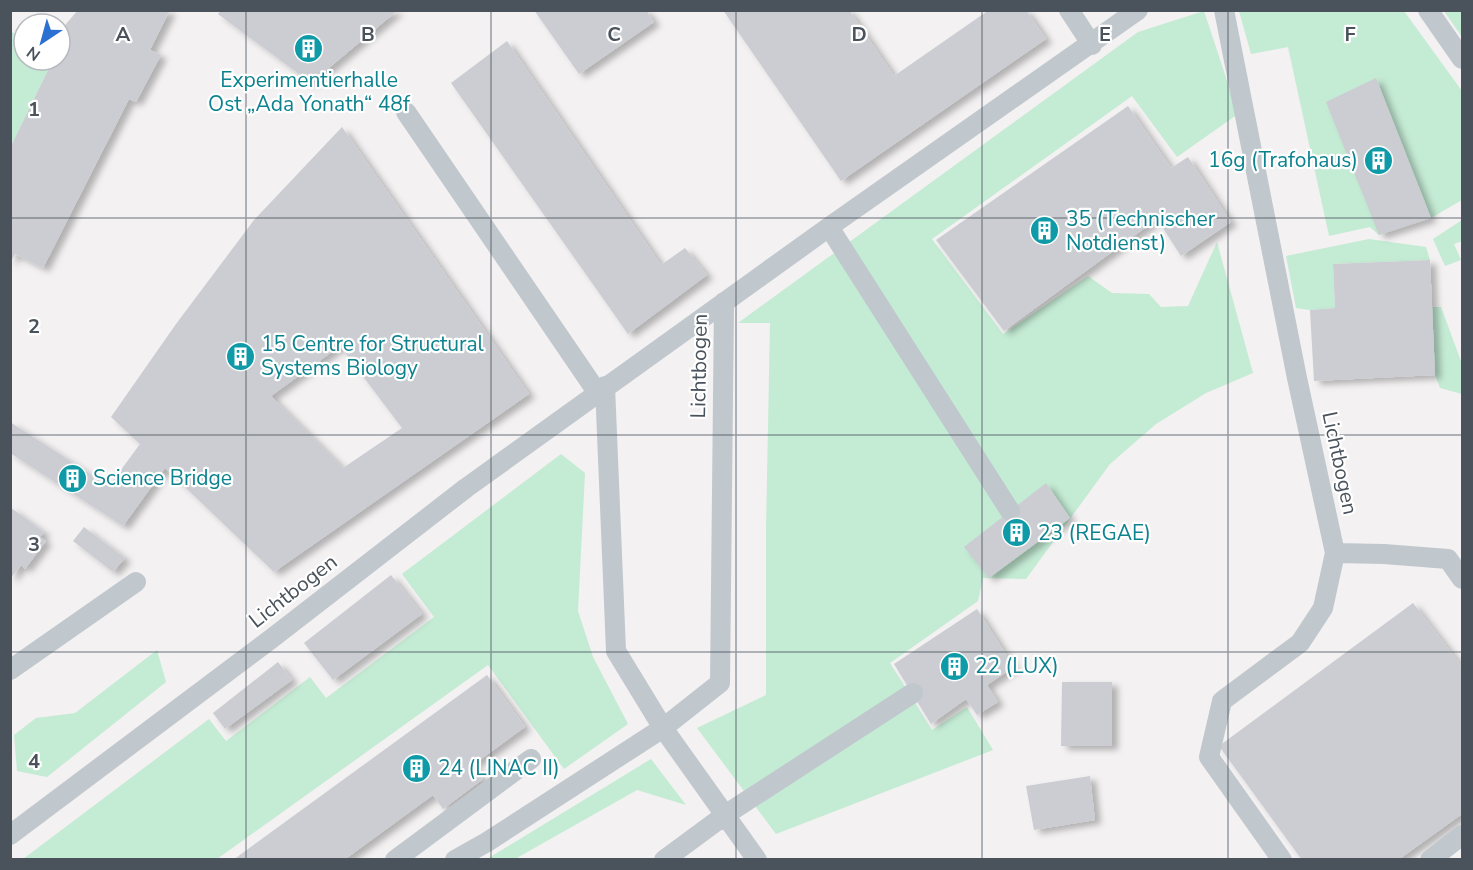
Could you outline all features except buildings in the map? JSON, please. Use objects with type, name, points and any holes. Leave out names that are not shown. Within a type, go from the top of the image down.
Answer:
[{"type":"lane","points":[[1069,10],[1092,45]]},
{"type":"lane","name":"Lichtbogen","points":[[10,835],[271,639],[466,488],[601,389],[829,227],[1092,45],[1138,10]]},
{"type":"lane","name":"Lichtbogen","points":[[1224,10],[1297,378],[1335,553],[1323,608],[1300,643],[1222,701],[1209,758],[1282,860]]},
{"type":"lane","points":[[1428,10],[1462,59]]},
{"type":"lane","points":[[406,112],[601,389],[616,651],[663,728],[757,860]]},
{"type":"lane","points":[[829,227],[1010,511]]},
{"type":"lane","name":"Lichtbogen","points":[[455,860],[487,842],[663,728],[720,683],[724,302]]},
{"type":"lane","points":[[1335,553],[1448,559],[1462,579]]},
{"type":"lane","points":[[10,670],[136,582]]},
{"type":"lane","points":[[664,860],[725,815],[914,693]]},
{"type":"lane","points":[[395,860],[531,759]]},
{"type":"lane","points":[[1430,860],[1462,835]]},
{"type":"green space","points":[[1204,11],[1238,114],[1177,157],[1132,96],[932,239],[1003,334],[1088,276],[1112,293],[1149,294],[1161,307],[1188,306],[1217,242],[1253,373],[1206,393],[1156,424],[1110,464],[1026,579],[983,578],[978,601],[890,663],[932,730],[967,707],[993,750],[776,834],[697,728],[766,695],[770,323],[738,323],[1138,32]]},
{"type":"green space","points":[[1239,11],[1404,11],[1462,91],[1462,200],[1431,218],[1379,235],[1370,227],[1329,236],[1288,47],[1251,54]]},
{"type":"green space","points":[[1444,11],[1462,11],[1462,37]]},
{"type":"green space","points":[[10,31],[12,32],[12,72],[47,72],[10,148]]},
{"type":"green space","points":[[1462,220],[1462,241],[1454,244],[1461,260],[1445,266],[1433,239]]},
{"type":"green space","points":[[1369,239],[1426,247],[1430,260],[1333,264],[1335,308],[1310,310],[1296,308],[1286,256]]},
{"type":"green space","points":[[1432,307],[1441,307],[1462,364],[1462,394],[1440,388],[1435,375]]},
{"type":"green space","points":[[561,454],[585,473],[578,611],[593,657],[628,724],[564,769],[488,665],[217,859],[23,859],[209,719],[226,741],[310,677],[326,698],[434,617],[402,574]]},
{"type":"green space","points":[[157,650],[166,682],[47,777],[17,771],[14,735],[36,718],[75,713]]},
{"type":"green space","points":[[651,759],[686,805],[637,790],[515,859],[487,859]]},
{"type":"place","name":"Experimentierhalle Ost „Ada Yonath“ 48f","points":[[309,49]]},
{"type":"place","name":"16g (Trafohaus)","points":[[1379,160]]},
{"type":"place","name":"35 (Technischer Notdienst)","points":[[1045,231]]},
{"type":"place","name":"15 Centre for Structural Systems Biology","points":[[240,356]]},
{"type":"place","name":"Science Bridge","points":[[72,478]]},
{"type":"place","name":"23 (REGAE)","points":[[1017,533]]},
{"type":"place","name":"22 (LUX)","points":[[954,666]]},
{"type":"place","name":"24 (LINAC II)","points":[[417,768]]}]
